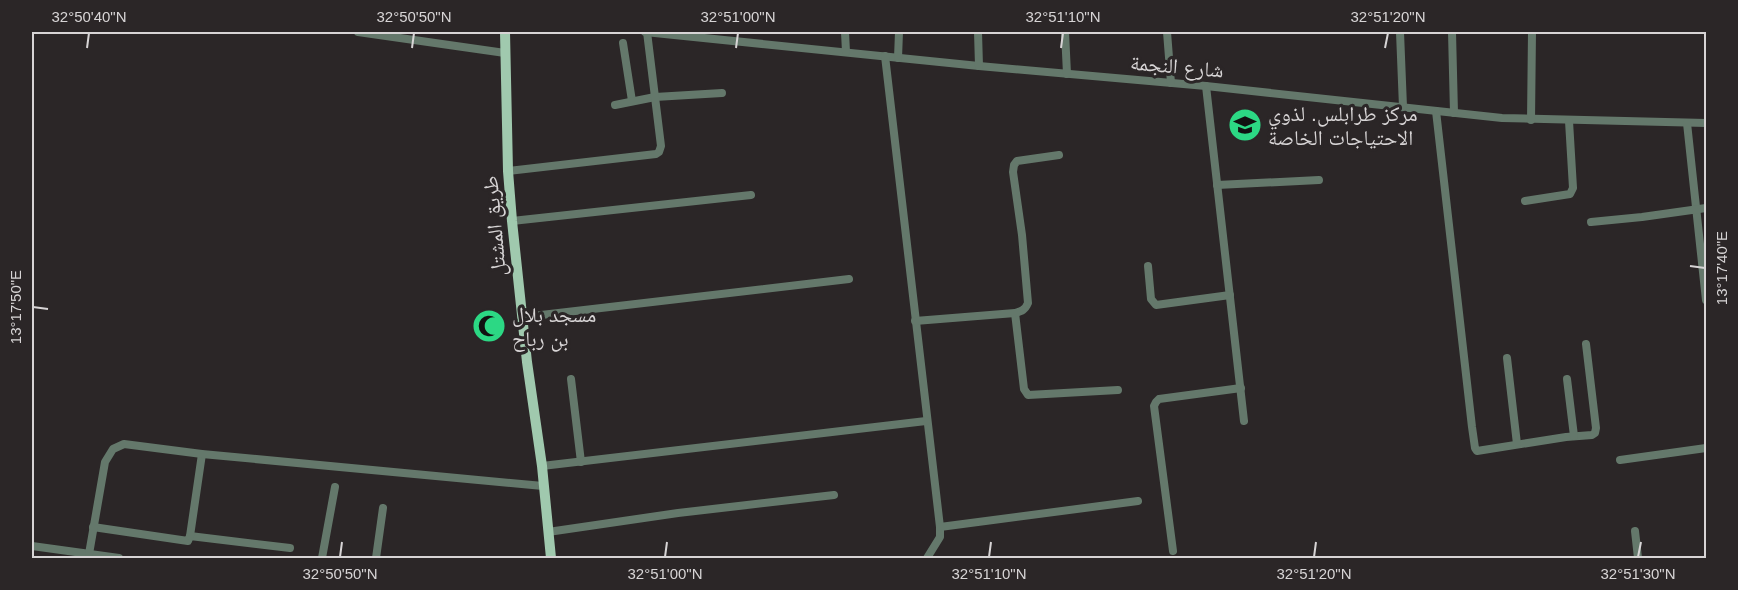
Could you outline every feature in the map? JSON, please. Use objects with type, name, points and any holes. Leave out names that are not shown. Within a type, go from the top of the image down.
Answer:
[{"type":"main road","name":"طريق المشتل","points":[[505,32],[508,171],[512,222],[551,558]]},
{"type":"street","points":[[358,32],[505,53]]},
{"type":"street","points":[[508,171],[659,152],[661,146],[646,32]]},
{"type":"street","name":"شارع النجمة","points":[[646,32],[1531,120],[1707,123]]},
{"type":"street","points":[[845,32],[846,52]]},
{"type":"street","points":[[898,58],[899,32]]},
{"type":"street","points":[[978,32],[979,66]]},
{"type":"street","points":[[1065,32],[1067,74]]},
{"type":"street","points":[[1167,32],[1171,83]]},
{"type":"street","points":[[1400,32],[1403,106]]},
{"type":"street","points":[[1452,32],[1454,113]]},
{"type":"street","points":[[1531,120],[1532,32]]},
{"type":"street","points":[[623,43],[633,101]]},
{"type":"street","points":[[885,56],[940,527],[940,537],[927,558]]},
{"type":"street","points":[[1206,86],[1244,421]]},
{"type":"street","points":[[615,105],[655,97],[722,93]]},
{"type":"street","points":[[1436,111],[1477,451],[1595,433],[1586,344]]},
{"type":"street","points":[[1525,201],[1570,194],[1572,188],[1569,121]]},
{"type":"street","points":[[1687,123],[1707,300]]},
{"type":"street","points":[[915,321],[1022,311],[1028,303],[1014,165],[1017,161],[1059,155]]},
{"type":"street","points":[[1217,185],[1319,180]]},
{"type":"street","points":[[512,222],[751,195]]},
{"type":"street","points":[[1592,222],[1707,208]]},
{"type":"street","points":[[1148,266],[1151,299],[1156,305],[1230,294]]},
{"type":"street","points":[[524,317],[849,279]]},
{"type":"street","points":[[1015,312],[1024,389],[1028,395],[1118,390]]},
{"type":"street","points":[[1507,358],[1517,444]]},
{"type":"street","points":[[571,379],[581,462]]},
{"type":"street","points":[[1567,379],[1574,436]]},
{"type":"street","points":[[1173,551],[1154,406],[1159,399],[1241,388]]},
{"type":"street","points":[[542,466],[926,421]]},
{"type":"street","points":[[89,554],[105,462],[108,454],[124,444],[202,454],[543,486]]},
{"type":"street","points":[[1620,460],[1707,448]]},
{"type":"street","points":[[93,527],[188,541],[202,454]]},
{"type":"street","points":[[322,558],[335,487]]},
{"type":"street","points":[[548,532],[678,513],[834,495]]},
{"type":"street","points":[[940,527],[1137,501]]},
{"type":"street","points":[[376,558],[383,508]]},
{"type":"street","points":[[1635,531],[1638,558]]},
{"type":"street","points":[[190,536],[290,548]]},
{"type":"street","points":[[32,546],[119,558]]},
{"type":"place","name":"مركز طرابلس. لذوي الاحتياجات الخاصة","points":[[1245,125]]},
{"type":"place","name":"مسجد بلال بن رباح","points":[[489,326]]}]
